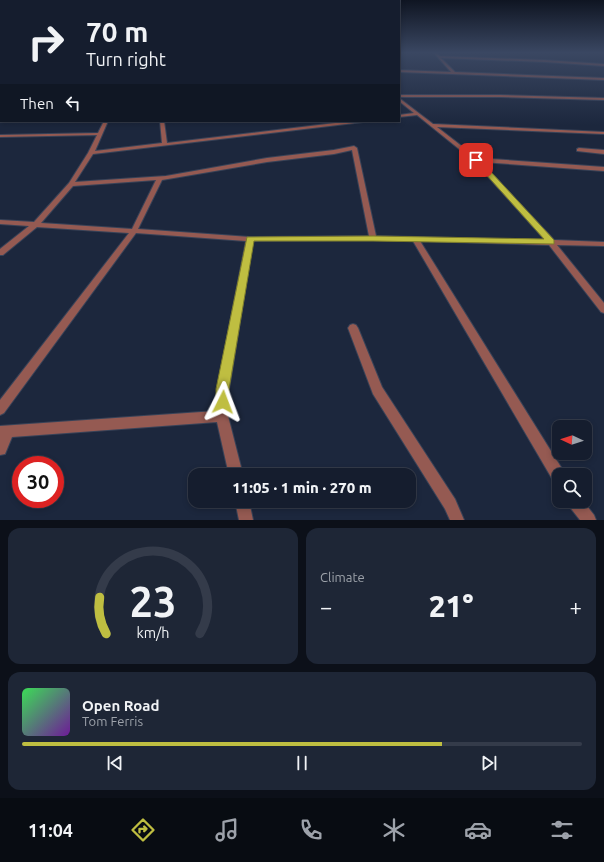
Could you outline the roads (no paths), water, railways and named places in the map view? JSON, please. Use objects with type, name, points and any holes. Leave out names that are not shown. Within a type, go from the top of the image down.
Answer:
[{"type":"street","points":[[551,77],[604,79]]},
{"type":"street","points":[[591,79],[597,83]]},
{"type":"street","points":[[400,96],[485,95],[604,99]]},
{"type":"street","points":[[597,99],[604,104]]},
{"type":"street","points":[[400,100],[476,160],[551,242],[603,308]]},
{"type":"street","points":[[400,116],[418,114]]},
{"type":"street","points":[[0,253],[35,225],[71,184],[91,152],[105,122]]},
{"type":"street","points":[[162,122],[165,144]]},
{"type":"street","points":[[91,152],[354,122]]},
{"type":"street","points":[[433,125],[604,133]]},
{"type":"street","points":[[0,136],[99,134]]},
{"type":"street","points":[[71,184],[160,179],[267,160],[334,152],[354,148],[373,238]]},
{"type":"street","points":[[579,150],[604,152]]},
{"type":"street","points":[[476,160],[604,169]]},
{"type":"street","points":[[0,409],[134,231],[160,179]]},
{"type":"street","points":[[0,222],[250,239],[373,238],[604,244]]},
{"type":"street","points":[[234,468],[222,416],[223,389],[250,239]]},
{"type":"street","points":[[415,239],[554,468]]},
{"type":"street","points":[[353,328],[377,390],[450,504],[457,520]]},
{"type":"street","points":[[0,449],[4,431],[222,416]]},
{"type":"street","points":[[243,508],[246,520]]},
{"type":"street","points":[[580,508],[589,520]]}]
